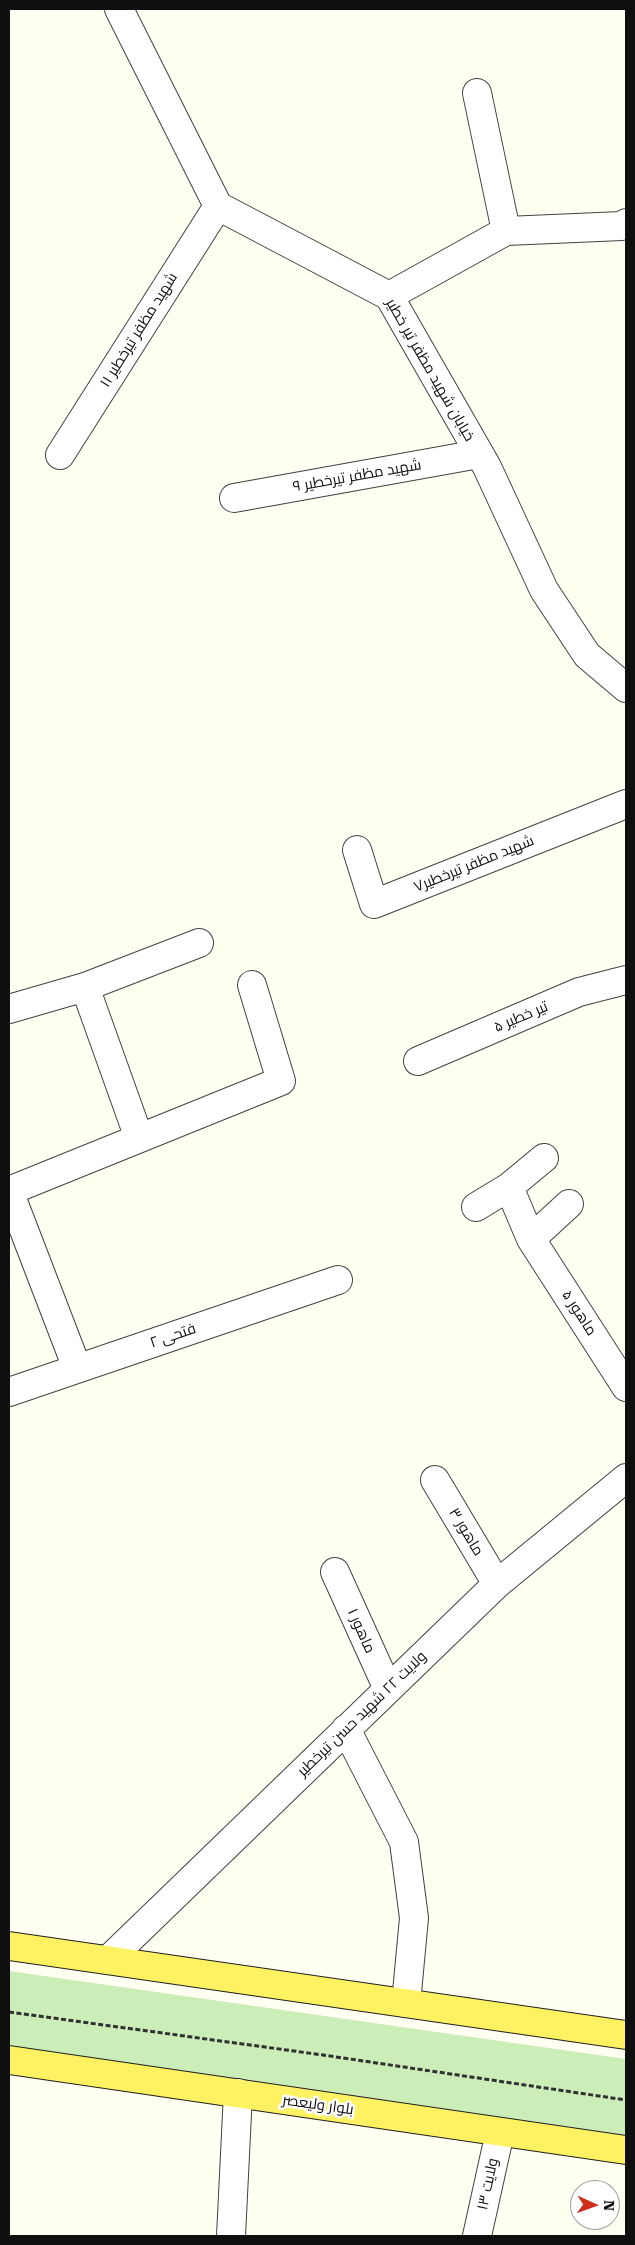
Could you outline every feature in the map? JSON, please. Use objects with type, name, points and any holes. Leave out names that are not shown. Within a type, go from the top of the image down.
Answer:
[{"type":"main road","points":[[9,1946],[626,2035]]},
{"type":"main road","name":"بلوار ولیعصر","points":[[9,2060],[626,2150]]},
{"type":"street","points":[[119,9],[218,206]]},
{"type":"street","points":[[477,93],[506,231]]},
{"type":"street","name":"خیابان شهید مظفر تیر خطیر","points":[[218,206],[389,296],[480,454],[544,590],[587,655],[626,688]]},
{"type":"street","name":"شهید مظفر تیرخطیر ۱۱","points":[[60,455],[218,206]]},
{"type":"street","points":[[389,296],[506,231],[622,226],[626,223]]},
{"type":"street","name":"شهید مظفر تیرخطیر ۹","points":[[234,498],[480,454]]},
{"type":"street","name":"شهید مظفر تیرخطیر۷","points":[[357,850],[374,904],[626,804]]},
{"type":"street","points":[[9,1009],[86,987],[199,943]]},
{"type":"street","name":"تیر خطیر ۵","points":[[418,1061],[579,992],[626,980]]},
{"type":"street","points":[[77,1368],[9,1191],[281,1081],[252,985]]},
{"type":"street","points":[[86,987],[139,1138]]},
{"type":"street","points":[[476,1207],[509,1187],[544,1158]]},
{"type":"street","name":"ماهور ۵","points":[[509,1187],[531,1239],[626,1387]]},
{"type":"street","points":[[531,1239],[568,1204]]},
{"type":"street","name":"فتحی ۲","points":[[9,1392],[338,1280]]},
{"type":"street","name":"ماهور ۳","points":[[435,1480],[497,1584]]},
{"type":"street","name":"ولایت ۲۲ شهید حسن تیرخطیر","points":[[108,1960],[497,1584],[623,1488]]},
{"type":"street","name":"ماهور ۱","points":[[335,1572],[388,1689]]},
{"type":"street","points":[[346,1730],[404,1842],[414,1918],[406,2003]]},
{"type":"street","points":[[231,2236],[238,2093]]},
{"type":"street","name":"ولایت ۱۳","points":[[477,2236],[500,2132]]},
{"type":"path","points":[[9,2012],[323,2055],[626,2100]]},
{"type":"green space","points":[[9,1971],[626,2059],[626,2139],[9,2049]]}]
